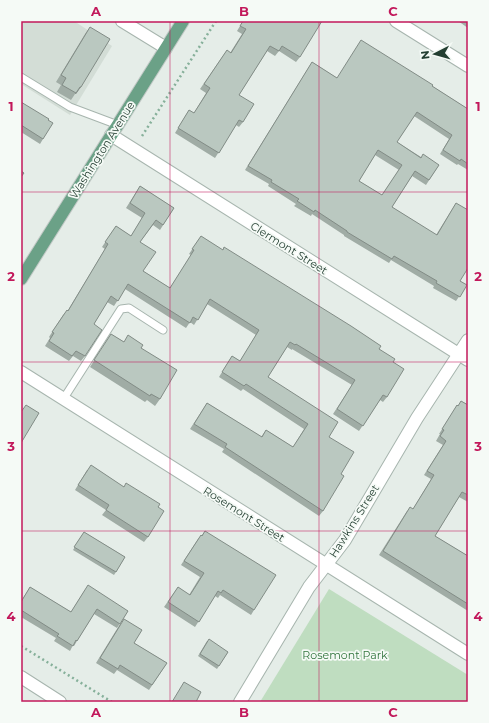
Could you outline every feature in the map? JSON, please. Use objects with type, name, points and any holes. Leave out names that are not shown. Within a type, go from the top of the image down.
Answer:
[{"type":"main road","name":"Washington Avenue","points":[[21,279],[183,21]]},
{"type":"street","points":[[122,21],[166,48]]},
{"type":"street","points":[[396,21],[468,66]]},
{"type":"street","name":"Clermont Street","points":[[115,130],[464,357]]},
{"type":"street","name":"Hawkins Street","points":[[240,702],[309,587],[348,535],[417,418],[464,357],[468,340]]},
{"type":"street","name":"Rosemont Street","points":[[21,372],[468,654]]},
{"type":"street","points":[[21,677],[60,702]]},
{"type":"lane","points":[[21,77],[70,107],[115,130]]},
{"type":"lane","points":[[64,398],[121,309],[129,308],[164,330]]},
{"type":"path","points":[[142,136],[216,21]]},
{"type":"path","points":[[21,646],[112,702]]},
{"type":"shaded area","points":[[21,21],[74,21],[112,46],[70,115],[21,84]]},
{"type":"green space","name":"Rosemont Park","points":[[329,589],[468,675],[468,702],[260,702]]},
{"type":"building","points":[[243,21],[322,21],[300,57],[282,46],[279,51],[270,46],[239,95],[254,104],[243,122],[239,120],[219,153],[178,128],[189,110],[194,113],[210,88],[204,84],[227,50],[231,53],[246,29],[240,26]]},
{"type":"building","points":[[90,27],[110,39],[76,93],[62,85],[66,78],[61,75]]},
{"type":"building","points":[[361,40],[433,85],[432,86],[468,109],[468,164],[461,159],[460,161],[443,150],[452,135],[417,112],[397,142],[421,158],[423,154],[439,165],[429,180],[415,171],[392,207],[437,235],[456,203],[468,210],[468,268],[460,281],[467,285],[460,297],[436,283],[437,281],[394,256],[392,259],[347,232],[315,210],[314,212],[297,201],[299,199],[271,182],[272,180],[248,166],[312,62],[337,78]],"holes":[[[378,150],[402,165],[382,195],[359,181]]]},
{"type":"building","points":[[21,102],[53,123],[43,139],[21,125]]},
{"type":"building","points":[[140,186],[174,208],[163,225],[156,220],[140,242],[156,252],[143,271],[170,288],[201,236],[223,250],[224,247],[351,326],[381,346],[379,349],[395,359],[393,362],[404,369],[387,397],[383,395],[363,426],[337,409],[355,380],[296,344],[295,345],[290,342],[268,377],[338,422],[329,437],[354,452],[341,474],[344,476],[323,511],[225,447],[227,444],[194,424],[207,403],[262,437],[266,430],[293,447],[308,424],[246,384],[244,386],[222,372],[232,356],[240,361],[259,330],[210,299],[198,320],[193,317],[190,323],[128,284],[118,301],[111,296],[94,324],[102,330],[85,356],[76,351],[72,356],[49,341],[54,333],[52,332],[67,310],[68,311],[108,244],[105,242],[116,226],[131,236],[145,213],[130,203]]},
{"type":"building","points":[[111,334],[124,342],[128,335],[143,345],[141,348],[177,370],[160,399],[151,394],[150,396],[94,360]]},
{"type":"building","points":[[461,401],[468,405],[468,495],[462,492],[435,536],[468,556],[468,604],[383,551],[410,507],[413,509],[434,475],[427,471],[446,441],[440,436],[444,430],[442,429]]},
{"type":"building","points":[[26,405],[39,413],[21,443],[21,412]]},
{"type":"building","points":[[91,465],[124,487],[126,483],[160,504],[158,507],[164,511],[148,537],[106,510],[109,505],[78,485]]},
{"type":"building","points":[[205,531],[276,575],[254,610],[223,590],[221,593],[218,591],[199,622],[168,602],[178,587],[190,595],[204,573],[184,561]]},
{"type":"building","points":[[84,532],[125,557],[116,572],[74,547]]},
{"type":"building","points":[[88,585],[128,611],[120,624],[97,609],[73,646],[57,636],[59,634],[21,610],[21,602],[30,587],[71,612]]},
{"type":"building","points":[[124,619],[142,630],[134,643],[167,663],[152,685],[120,665],[118,669],[100,658]]},
{"type":"building","points":[[209,639],[228,652],[219,666],[200,654]]},
{"type":"building","points":[[184,682],[201,692],[196,702],[172,702]]}]
